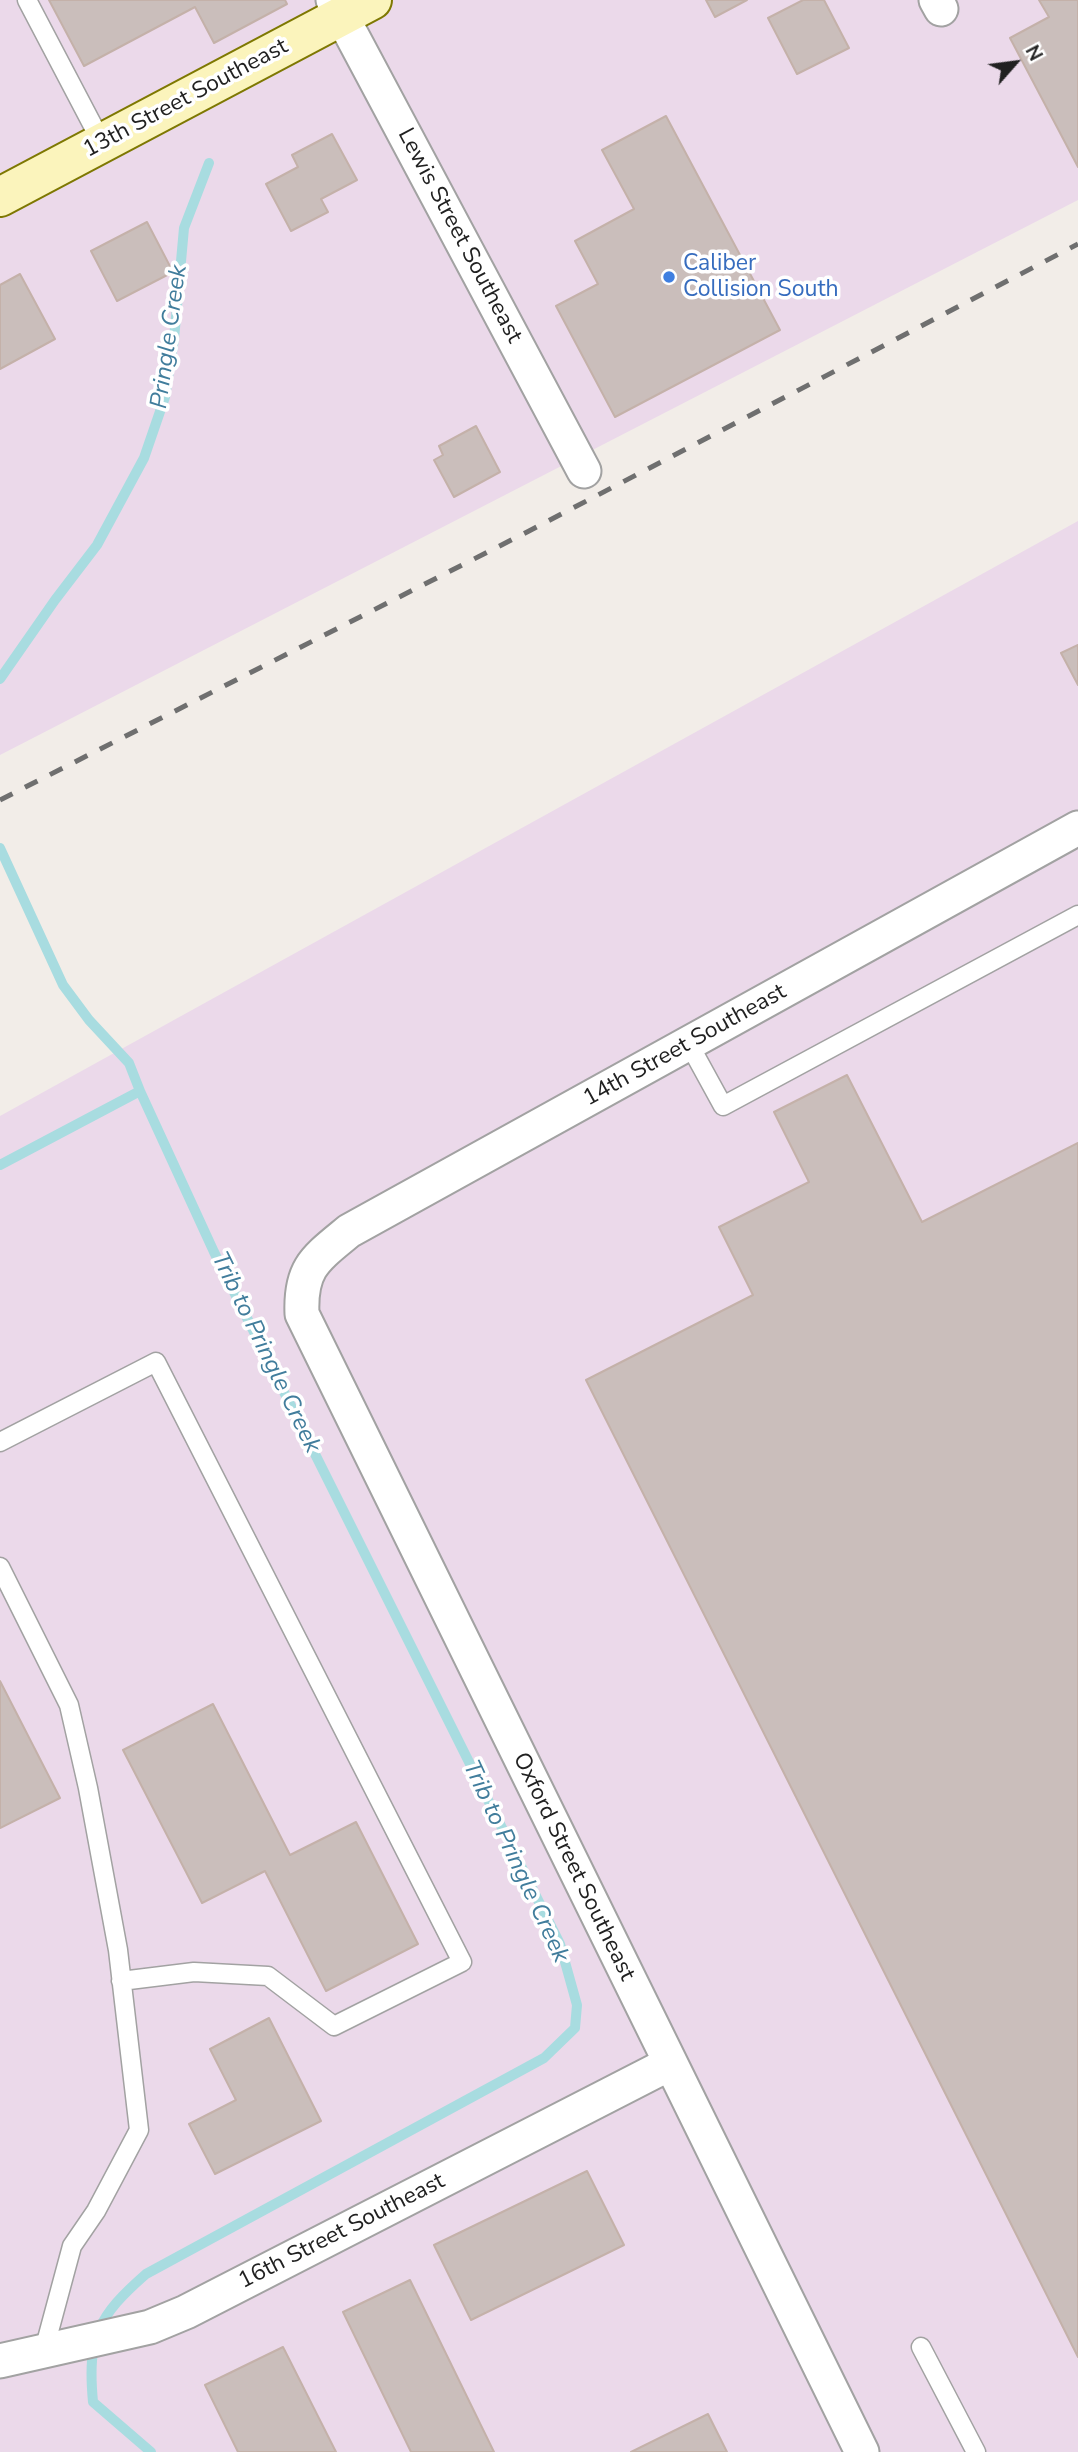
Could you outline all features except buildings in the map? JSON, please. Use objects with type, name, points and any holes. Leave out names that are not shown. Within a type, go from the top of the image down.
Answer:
[{"type":"main road","name":"13th Street Southeast","points":[[0,197],[349,5]]},
{"type":"street","name":"Lewis Street Southeast","points":[[349,5],[584,471]]},
{"type":"street","name":"14th Street Southeast","points":[[304,1278],[320,1255],[348,1231],[1075,836]]},
{"type":"street","name":"Oxford Street Southeast","points":[[304,1278],[301,1293],[302,1314],[862,2452]]},
{"type":"street","name":"16th Street Southeast","points":[[0,2361],[150,2327],[186,2312],[669,2064]]},
{"type":"lane","points":[[27,0],[102,143]]},
{"type":"lane","points":[[689,1044],[723,1106],[1078,915]]},
{"type":"lane","points":[[0,1442],[156,1362],[462,1962],[334,2026],[268,1976],[194,1972],[121,1981]]},
{"type":"lane","points":[[0,1567],[69,1705],[88,1788],[118,1950],[139,2130],[96,2211],[72,2246],[56,2347]]},
{"type":"lane","points":[[921,2347],[976,2452]]},
{"type":"shaded area","points":[[0,0],[1078,0],[1078,200],[0,755]]},
{"type":"shaded area","points":[[1078,521],[1078,2452],[0,2452],[0,1116]]},
{"type":"waterway","name":"Pringle Creek","points":[[0,679],[97,545],[144,458],[165,397],[174,339],[184,228],[209,163]]},
{"type":"waterway","name":"Pringle Creek","points":[[0,848],[63,985],[89,1020],[129,1063],[140,1091],[0,1165]]},
{"type":"waterway","name":"Trib to Pringle Creek","points":[[140,1091],[214,1252],[560,1944],[577,2005],[575,2028],[544,2058],[146,2274],[130,2289],[107,2316],[94,2344],[93,2402],[151,2452]]},
{"type":"railway","points":[[0,800],[529,531],[1078,244]]},
{"type":"place","name":"Caliber Collision South","points":[[669,277]]}]
